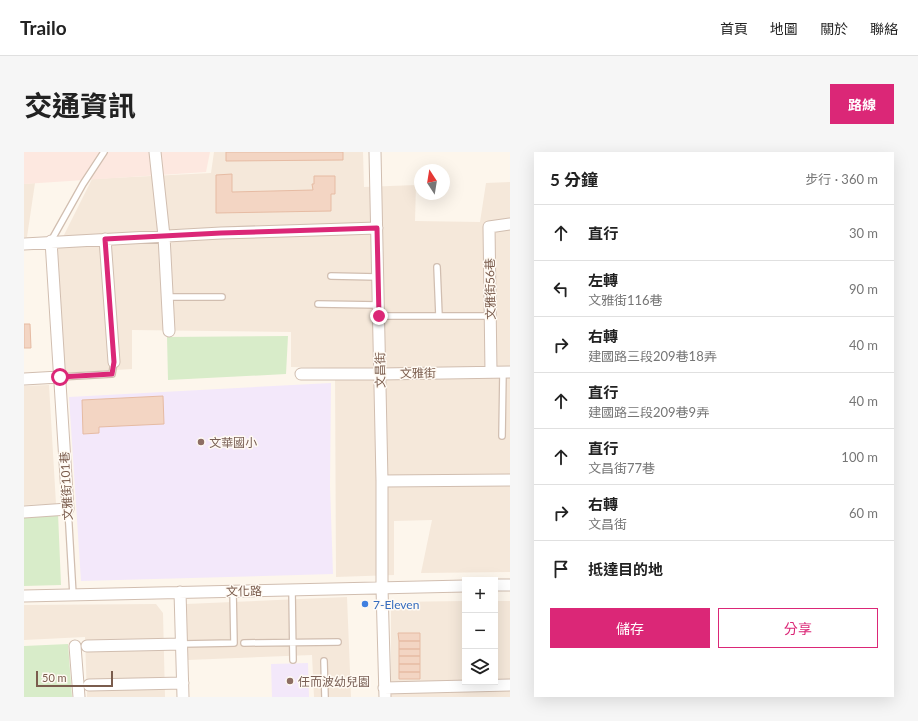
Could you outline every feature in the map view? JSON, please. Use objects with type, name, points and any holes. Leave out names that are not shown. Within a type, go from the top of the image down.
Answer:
[{"type":"street","points":[[155,152],[164,236],[169,331]]},
{"type":"street","name":"文昌街","points":[[375,152],[382,482],[384,692]]},
{"type":"street","name":"文雅街56巷","points":[[491,372],[489,227],[510,224]]},
{"type":"street","points":[[24,244],[51,241],[221,233],[377,228]]},
{"type":"street","points":[[105,239],[114,362]]},
{"type":"street","name":"文雅街101巷","points":[[51,241],[68,509]]},
{"type":"street","name":"文雅街","points":[[301,374],[507,372]]},
{"type":"street","points":[[24,379],[60,377]]},
{"type":"street","points":[[382,482],[510,480]]},
{"type":"street","points":[[24,512],[68,509]]},
{"type":"street","points":[[498,585],[510,584]]},
{"type":"street","name":"文化路","points":[[24,596],[462,586]]},
{"type":"street","points":[[180,592],[183,697]]},
{"type":"street","points":[[88,646],[182,644]]},
{"type":"street","points":[[76,646],[79,697]]},
{"type":"street","points":[[89,684],[182,683]]},
{"type":"street","points":[[384,692],[510,685]]},
{"type":"lane","points":[[51,241],[83,184],[104,152]]},
{"type":"lane","points":[[437,266],[439,316]]},
{"type":"lane","points":[[331,276],[378,277]]},
{"type":"lane","points":[[167,297],[222,297]]},
{"type":"lane","points":[[318,304],[439,316],[490,316]]},
{"type":"lane","points":[[60,377],[112,374],[114,362]]},
{"type":"lane","points":[[502,436],[507,372]]},
{"type":"lane","name":"文雅街101巷","points":[[68,509],[73,594]]},
{"type":"lane","points":[[292,590],[293,660]]},
{"type":"lane","points":[[182,644],[234,643],[233,591]]},
{"type":"lane","points":[[244,643],[338,642]]},
{"type":"lane","points":[[324,660],[325,697]]},
{"type":"shaded area","points":[[24,152],[210,152],[206,172],[24,184]]},
{"type":"shaded area","points":[[214,152],[363,152],[364,187],[414,185],[415,221],[480,222],[486,183],[510,182],[510,572],[421,573],[432,520],[394,521],[394,575],[336,577],[335,368],[291,367],[291,332],[132,330],[132,369],[65,373],[57,249],[92,179],[211,173]]},
{"type":"shaded area","points":[[35,183],[27,237],[24,237],[24,184]]},
{"type":"shaded area","name":"文華國小","points":[[331,383],[330,486],[333,574],[81,581],[69,397]]},
{"type":"shaded area","points":[[49,385],[56,504],[24,505],[24,386]]},
{"type":"shaded area","points":[[347,597],[351,697],[314,697],[312,655],[188,660],[186,604]]},
{"type":"shaded area","points":[[462,601],[462,685],[498,685],[498,601],[510,601],[510,697],[391,697],[391,602]]},
{"type":"shaded area","points":[[156,604],[163,613],[165,697],[87,697],[85,637],[24,640],[24,605]]},
{"type":"shaded area","name":"任而波幼兒園","points":[[308,663],[309,697],[272,697],[271,664]]},
{"type":"green space","points":[[288,336],[286,374],[168,380],[167,337]]},
{"type":"green space","points":[[58,513],[61,585],[24,586],[24,516]]},
{"type":"green space","points":[[68,644],[72,697],[24,697],[24,646]]},
{"type":"building","points":[[226,152],[343,152],[343,160],[226,161]]},
{"type":"building","points":[[232,174],[232,192],[313,190],[312,184],[314,184],[314,176],[335,176],[335,194],[331,194],[331,211],[216,213],[216,175]]},
{"type":"building","points":[[24,324],[30,324],[31,348],[24,348]]},
{"type":"building","points":[[163,396],[164,424],[99,427],[99,433],[83,434],[82,400]]},
{"type":"building","points":[[398,633],[420,633],[420,641],[399,641]]},
{"type":"building","points":[[399,641],[420,641],[420,649],[399,649]]},
{"type":"building","points":[[399,649],[420,649],[420,656],[399,656]]},
{"type":"building","points":[[399,656],[420,656],[420,664],[399,664]]},
{"type":"building","points":[[399,664],[420,664],[420,672],[399,672]]},
{"type":"building","points":[[399,672],[420,672],[420,679],[399,679]]},
{"type":"place","name":"文華國小","points":[[201,442]]},
{"type":"place","name":"7-Eleven","points":[[365,604]]},
{"type":"place","name":"任而波幼兒園","points":[[290,681]]},
{"type":"route","points":[[60,377],[112,374],[114,362],[105,239],[221,233],[377,228],[379,316]]}]
